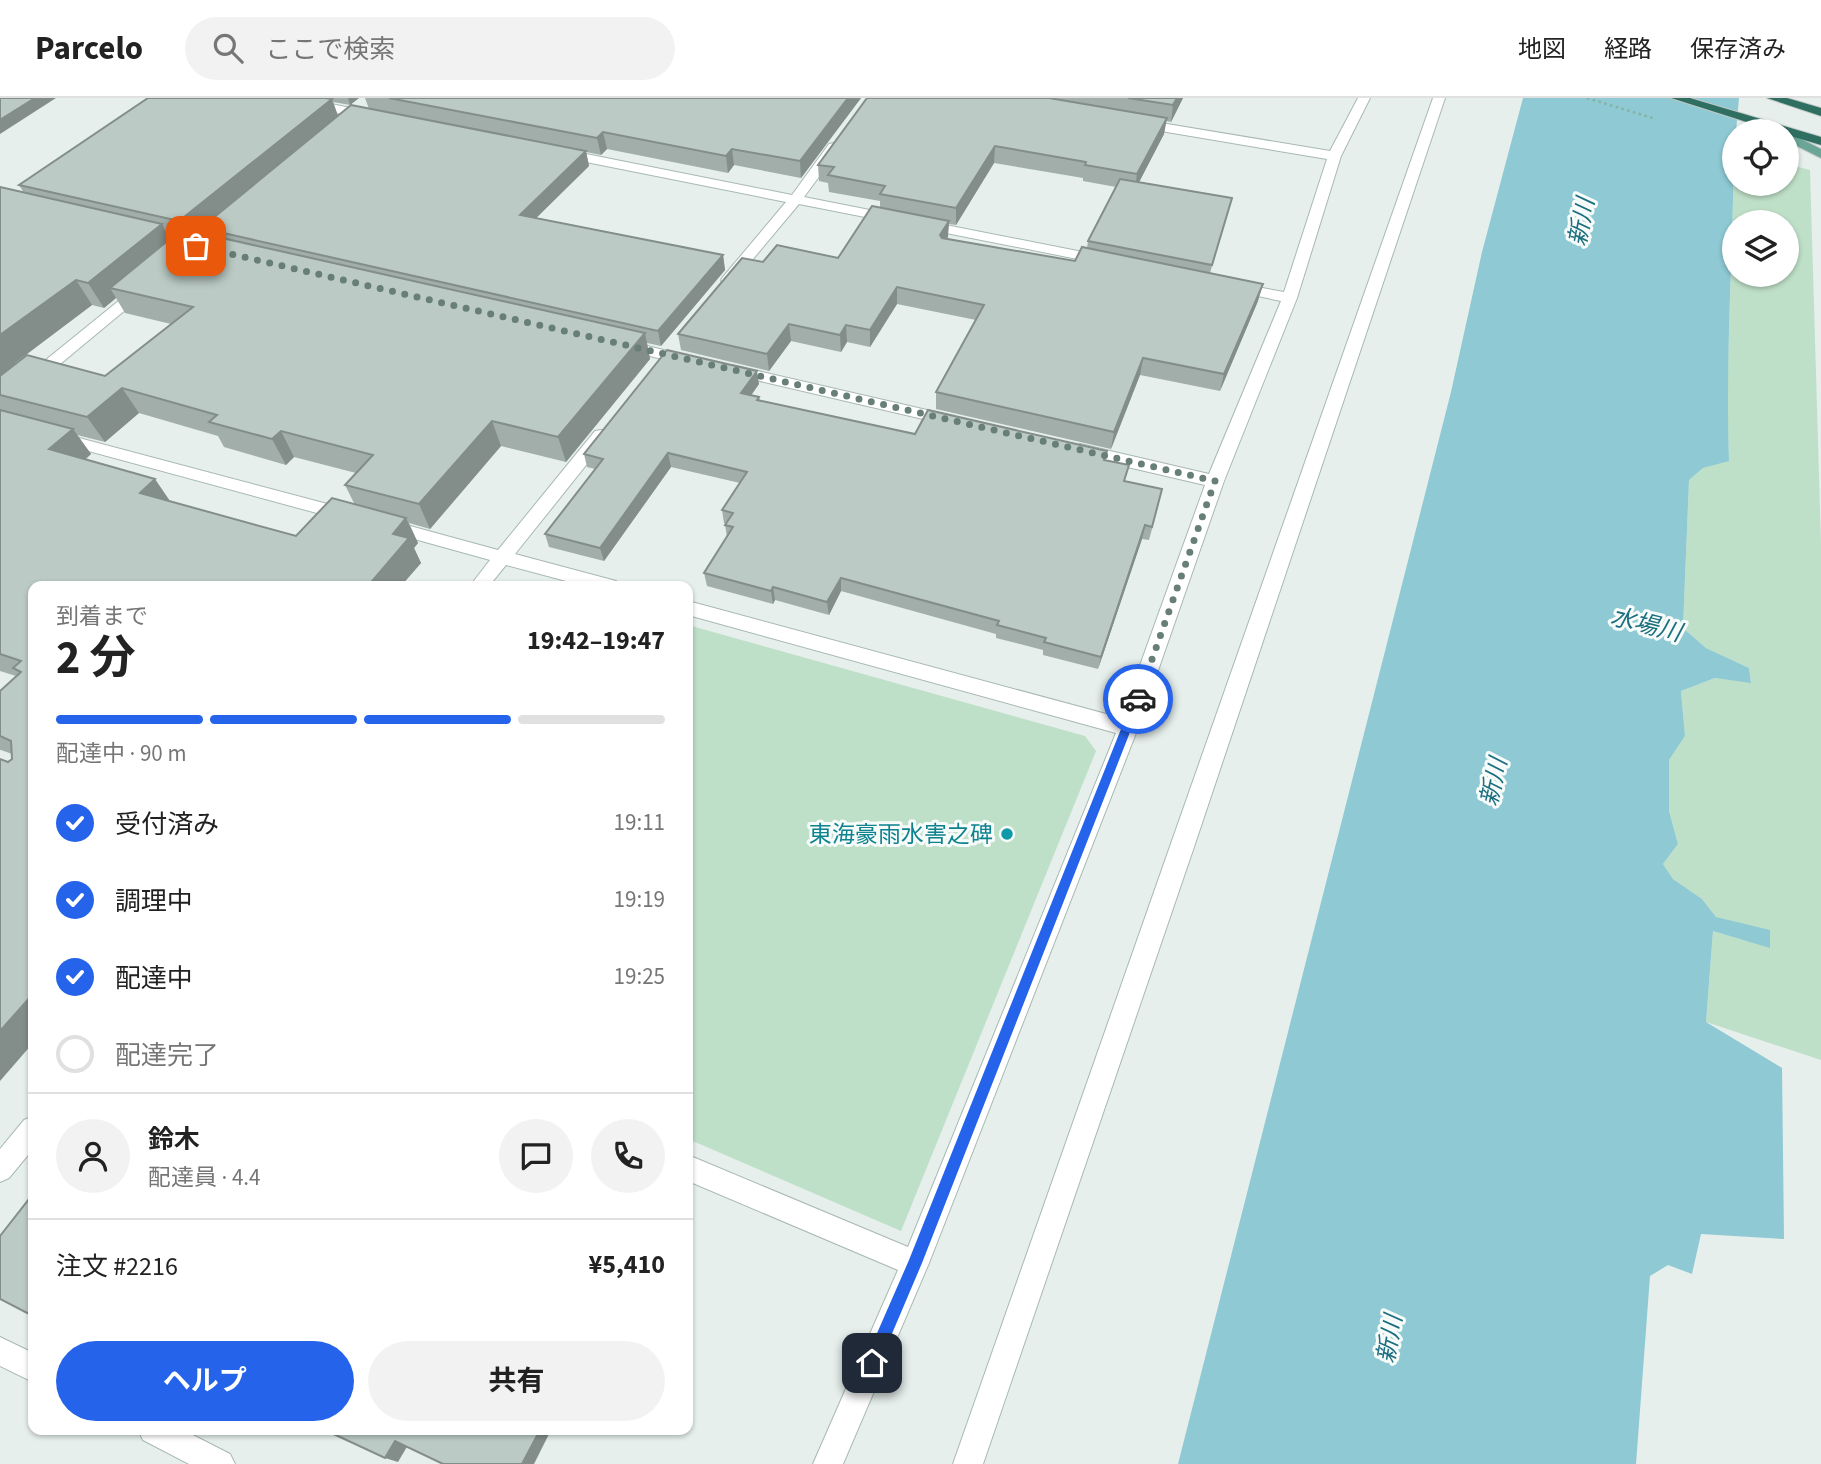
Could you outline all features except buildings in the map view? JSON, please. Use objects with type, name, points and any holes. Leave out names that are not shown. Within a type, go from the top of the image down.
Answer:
[{"type":"highway","points":[[1677,98],[1747,119]]},
{"type":"highway","points":[[1712,98],[1821,130]]},
{"type":"highway","points":[[1773,98],[1821,110]]},
{"type":"highway","points":[[1792,99],[1821,110]]},
{"type":"highway","points":[[1799,138],[1821,141]]},
{"type":"main road","points":[[1799,138],[1821,154]]},
{"type":"street","points":[[281,98],[348,116],[380,117]]},
{"type":"street","points":[[348,116],[370,98]]},
{"type":"street","points":[[828,1464],[915,1263],[1128,728],[1215,481],[1290,298],[1335,156],[1364,98]]},
{"type":"street","points":[[968,1464],[1189,831],[1439,98]]},
{"type":"street","points":[[1128,121],[1335,156]]},
{"type":"street","points":[[718,293],[796,199],[846,132]]},
{"type":"street","points":[[541,149],[1112,262]]},
{"type":"street","points":[[0,405],[154,279]]},
{"type":"street","points":[[1222,284],[1290,298]]},
{"type":"street","points":[[611,343],[973,426]]},
{"type":"street","points":[[483,581],[614,419]]},
{"type":"street","points":[[0,422],[591,581]]},
{"type":"street","points":[[1067,447],[1215,481]]},
{"type":"street","points":[[693,609],[1128,728]]},
{"type":"street","points":[[0,1169],[28,1135]]},
{"type":"street","points":[[693,1170],[915,1263]]},
{"type":"street","points":[[0,1351],[28,1365]]},
{"type":"street","points":[[163,1435],[220,1464]]},
{"type":"green space","points":[[1799,167],[1810,170],[1821,543],[1821,1060],[1706,1022],[1713,931],[1769,947],[1716,917],[1702,899],[1673,879],[1663,864],[1678,844],[1669,811],[1669,760],[1685,736],[1681,691],[1715,678],[1751,682],[1749,668],[1706,648],[1683,628],[1689,480],[1703,468],[1729,460],[1727,397],[1730,287],[1799,287],[1799,210],[1733,210],[1733,196],[1799,196]]},
{"type":"green space","points":[[693,626],[1085,736],[1096,751],[901,1231],[693,1141]]},
{"type":"water","points":[[1523,98],[1739,98],[1737,119],[1722,119],[1722,196],[1733,196],[1733,210],[1722,210],[1722,287],[1731,287],[1729,461],[1703,468],[1689,480],[1683,628],[1706,648],[1749,668],[1751,683],[1715,678],[1681,691],[1685,736],[1669,760],[1669,811],[1678,844],[1663,864],[1673,879],[1702,899],[1716,917],[1770,930],[1770,948],[1713,931],[1706,1022],[1782,1068],[1784,1239],[1701,1234],[1692,1274],[1668,1265],[1650,1276],[1636,1464],[1178,1464],[1451,392],[1482,252]]},
{"type":"way so far","points":[[196,246],[1215,481],[1138,699]]},
{"type":"place","name":"東海豪雨水害之碑","points":[[1007,834]]},
{"type":"route","points":[[872,1363],[915,1263],[1138,699]]},
{"type":"water label","name":"新川","points":[[1582,222]]},
{"type":"water label","name":"水場川","points":[[1646,625]]},
{"type":"water label","name":"新川","points":[[1494,782]]},
{"type":"water label","name":"新川","points":[[1390,1339]]}]
